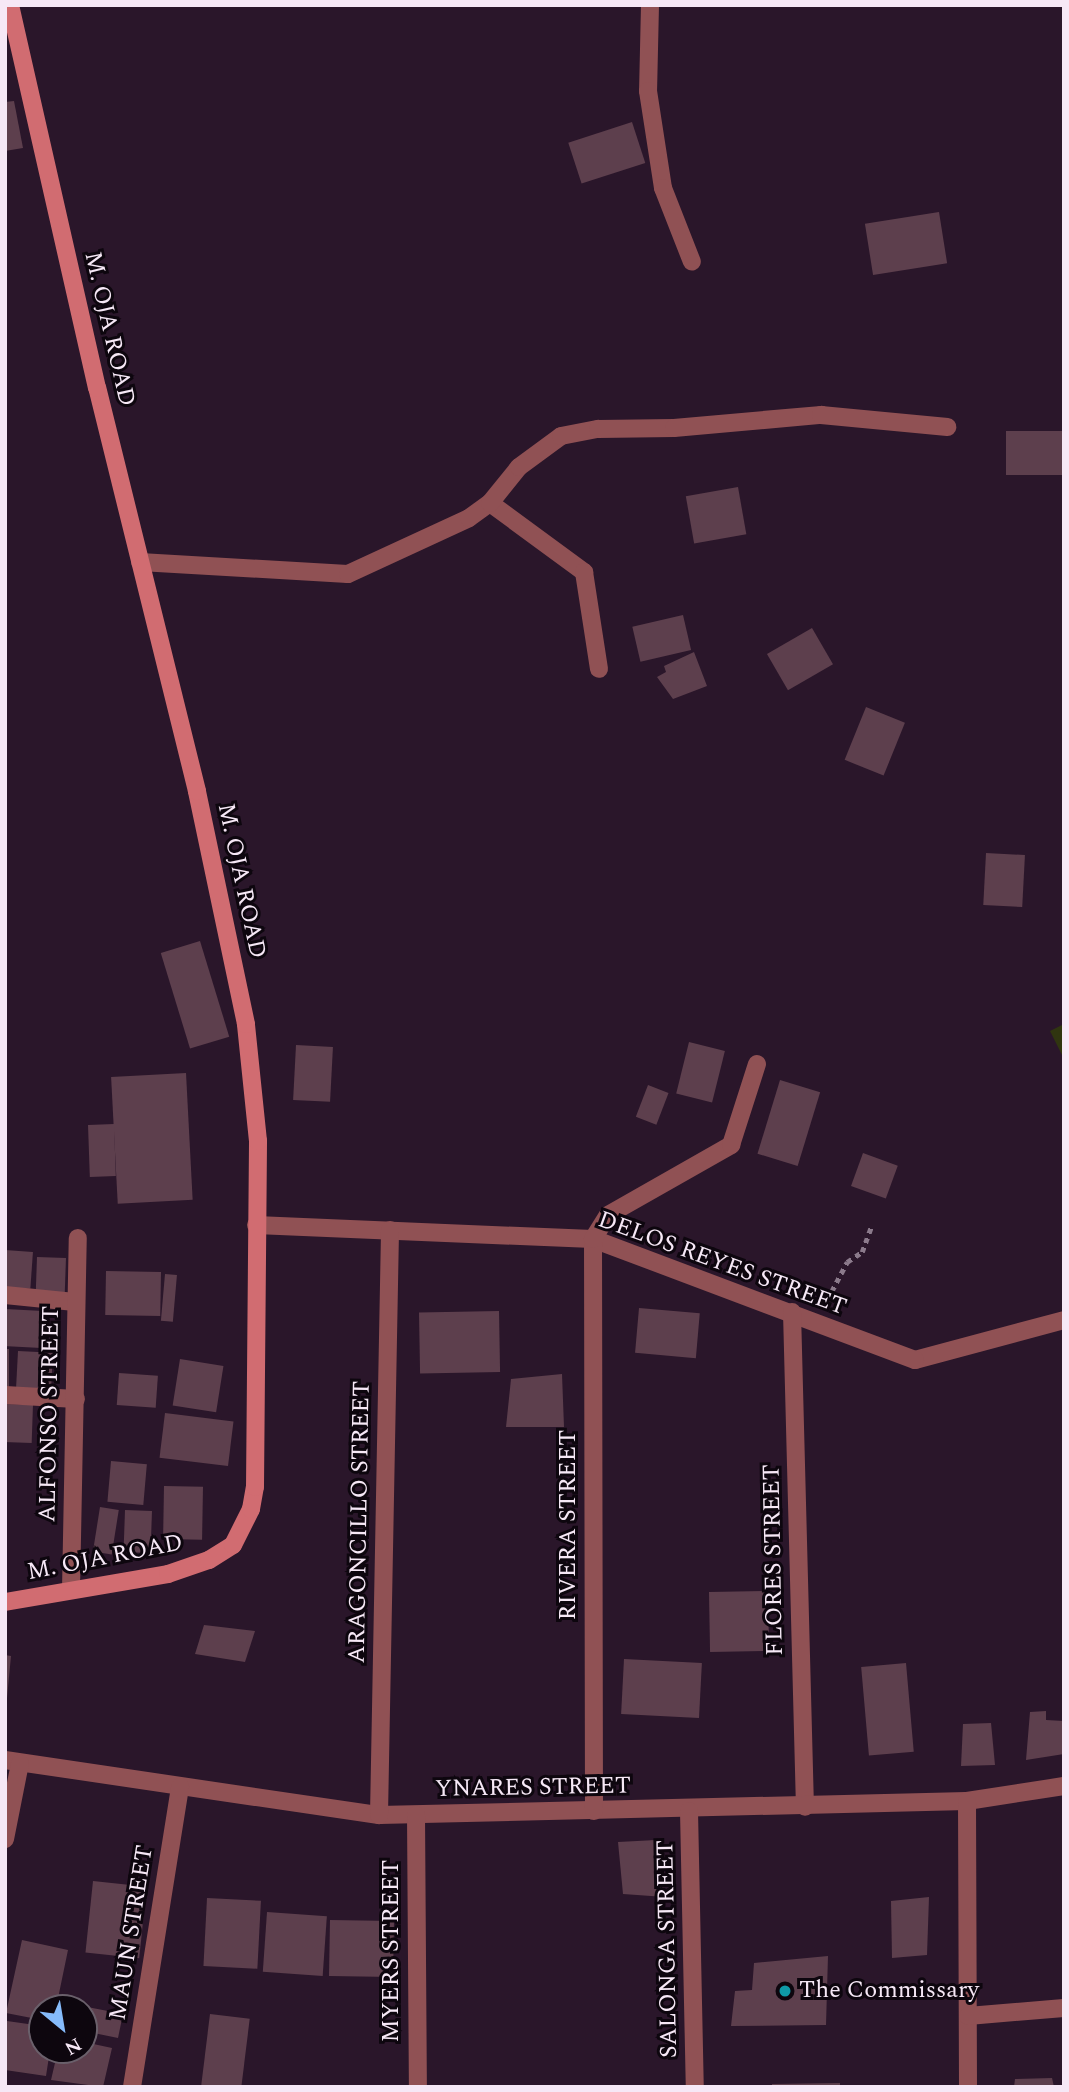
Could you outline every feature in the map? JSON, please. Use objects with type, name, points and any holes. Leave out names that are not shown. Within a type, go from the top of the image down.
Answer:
[{"type":"street","name":"M. OJA ROAD","points":[[5,1602],[168,1574],[209,1560],[233,1545],[251,1509],[255,1488],[258,1141],[246,1024],[197,792],[140,562],[10,5]]},
{"type":"street","points":[[650,5],[648,91],[663,188],[692,262]]},
{"type":"street","points":[[140,562],[348,574],[469,518],[489,503],[539,449],[561,436],[598,429],[674,428],[821,415],[947,427]]},
{"type":"street","points":[[489,503],[584,572],[599,669]]},
{"type":"street","points":[[593,1239],[608,1216],[731,1145],[757,1064]]},
{"type":"street","name":"DELOS REYES STREET","points":[[256,1225],[593,1239],[915,1360],[1064,1320]]},
{"type":"street","name":"ARAGONCILLO STREET","points":[[379,1815],[390,1230]]},
{"type":"street","name":"ALFONSO STREET","points":[[71,1590],[78,1238]]},
{"type":"street","name":"RIVERA STREET","points":[[593,1239],[594,1811]]},
{"type":"street","points":[[5,1295],[75,1302]]},
{"type":"street","name":"FLORES STREET","points":[[792,1312],[805,1807]]},
{"type":"street","points":[[5,1395],[76,1399]]},
{"type":"street","points":[[5,1839],[13,1761]]},
{"type":"street","name":"YNARES STREET","points":[[13,1761],[379,1815],[689,1811],[967,1801],[1064,1786]]},
{"type":"street","name":"MAUN STREET","points":[[132,2087],[180,1787]]},
{"type":"street","points":[[967,1801],[968,2087]]},
{"type":"street","name":"SALONGA STREET","points":[[689,1811],[695,2087]]},
{"type":"street","name":"MYERS STREET","points":[[416,1815],[418,2087]]},
{"type":"street","points":[[968,2016],[1064,2008]]},
{"type":"path","points":[[816,1323],[847,1262],[862,1252],[871,1227]]},
{"type":"green space","points":[[1064,1024],[1064,1059],[1050,1031]]},
{"type":"building","points":[[14,101],[23,148],[5,151],[5,102]]},
{"type":"building","points":[[632,122],[645,163],[582,184],[568,143]]},
{"type":"building","points":[[939,212],[947,263],[873,275],[865,224]]},
{"type":"building","points":[[1006,431],[1064,431],[1064,475],[1006,475]]},
{"type":"building","points":[[738,487],[746,534],[694,543],[686,496]]},
{"type":"building","points":[[683,615],[691,650],[640,662],[632,627]]},
{"type":"building","points":[[812,628],[833,664],[788,690],[767,654]]},
{"type":"building","points":[[694,652],[707,686],[673,699],[657,677],[666,672],[664,666]]},
{"type":"building","points":[[866,707],[905,723],[884,776],[845,760]]},
{"type":"building","points":[[986,853],[1025,855],[1022,907],[983,905]]},
{"type":"building","points":[[200,941],[229,1037],[190,1049],[161,953]]},
{"type":"building","points":[[689,1042],[725,1051],[712,1102],[676,1093]]},
{"type":"building","points":[[296,1045],[333,1047],[330,1102],[293,1100]]},
{"type":"building","points":[[186,1073],[193,1200],[118,1204],[111,1077]]},
{"type":"building","points":[[780,1080],[820,1092],[798,1166],[757,1154]]},
{"type":"building","points":[[648,1085],[669,1093],[656,1125],[636,1117]]},
{"type":"building","points":[[114,1124],[116,1176],[90,1177],[88,1125]]},
{"type":"building","points":[[863,1153],[898,1166],[886,1199],[851,1186]]},
{"type":"building","points":[[5,1250],[33,1252],[30,1289],[5,1287]]},
{"type":"building","points":[[37,1257],[66,1258],[65,1293],[36,1292]]},
{"type":"building","points":[[106,1271],[161,1272],[160,1316],[105,1315]]},
{"type":"building","points":[[165,1274],[177,1275],[173,1322],[161,1321]]},
{"type":"building","points":[[639,1308],[700,1313],[696,1358],[635,1353]]},
{"type":"building","points":[[5,1309],[48,1311],[46,1348],[5,1346]]},
{"type":"building","points":[[499,1311],[500,1372],[420,1373],[419,1312]]},
{"type":"building","points":[[5,1349],[9,1349],[9,1390],[5,1390]]},
{"type":"building","points":[[18,1351],[53,1353],[51,1391],[16,1389]]},
{"type":"building","points":[[180,1359],[223,1366],[216,1412],[173,1405]]},
{"type":"building","points":[[119,1373],[158,1376],[156,1408],[117,1405]]},
{"type":"building","points":[[562,1374],[564,1427],[506,1427],[511,1379]]},
{"type":"building","points":[[5,1404],[33,1405],[32,1443],[5,1442]]},
{"type":"building","points":[[165,1413],[233,1421],[228,1466],[160,1458]]},
{"type":"building","points":[[111,1461],[147,1464],[143,1505],[107,1502]]},
{"type":"building","points":[[164,1486],[203,1487],[202,1540],[163,1539]]},
{"type":"building","points":[[100,1507],[119,1510],[112,1554],[93,1551]]},
{"type":"building","points":[[125,1510],[152,1511],[151,1553],[124,1552]]},
{"type":"building","points":[[768,1591],[769,1651],[710,1652],[709,1592]]},
{"type":"building","points":[[204,1625],[255,1631],[245,1662],[195,1654]]},
{"type":"building","points":[[5,1655],[11,1656],[7,1698],[5,1698]]},
{"type":"building","points":[[624,1659],[702,1663],[699,1718],[621,1714]]},
{"type":"building","points":[[906,1663],[914,1752],[869,1756],[861,1667]]},
{"type":"building","points":[[1046,1711],[1046,1720],[1064,1721],[1064,1754],[1026,1760],[1030,1712]]},
{"type":"building","points":[[991,1723],[995,1765],[961,1766],[963,1724]]},
{"type":"building","points":[[656,1840],[665,1897],[623,1894],[618,1842]]},
{"type":"building","points":[[93,1881],[147,1887],[139,1958],[85,1953]]},
{"type":"building","points":[[929,1897],[927,1955],[892,1958],[891,1901]]},
{"type":"building","points":[[207,1898],[261,1901],[257,1969],[203,1966]]},
{"type":"building","points":[[267,1912],[327,1916],[323,1976],[263,1972]]},
{"type":"building","points":[[330,1920],[394,1921],[393,1977],[329,1976]]},
{"type":"building","points":[[22,1940],[68,1950],[59,1994],[28,1994],[28,2017],[6,2013]]},
{"type":"building","name":"The Commissary","points":[[828,1956],[826,2025],[731,2026],[735,1991],[752,1990],[754,1963]]},
{"type":"building","points":[[98,2009],[123,2014],[118,2038],[98,2034]]},
{"type":"building","points":[[210,2014],[250,2019],[241,2087],[201,2087]]},
{"type":"building","points":[[7,2021],[28,2024],[28,2064],[48,2064],[46,2076],[5,2070]]},
{"type":"building","points":[[98,2045],[112,2048],[103,2087],[51,2080],[55,2064],[98,2064]]},
{"type":"building","points":[[1052,2078],[1054,2087],[1014,2087],[1015,2079]]},
{"type":"building","points":[[840,2083],[840,2087],[772,2087],[772,2084]]},
{"type":"place","name":"The Commissary","points":[[785,1991]]}]
